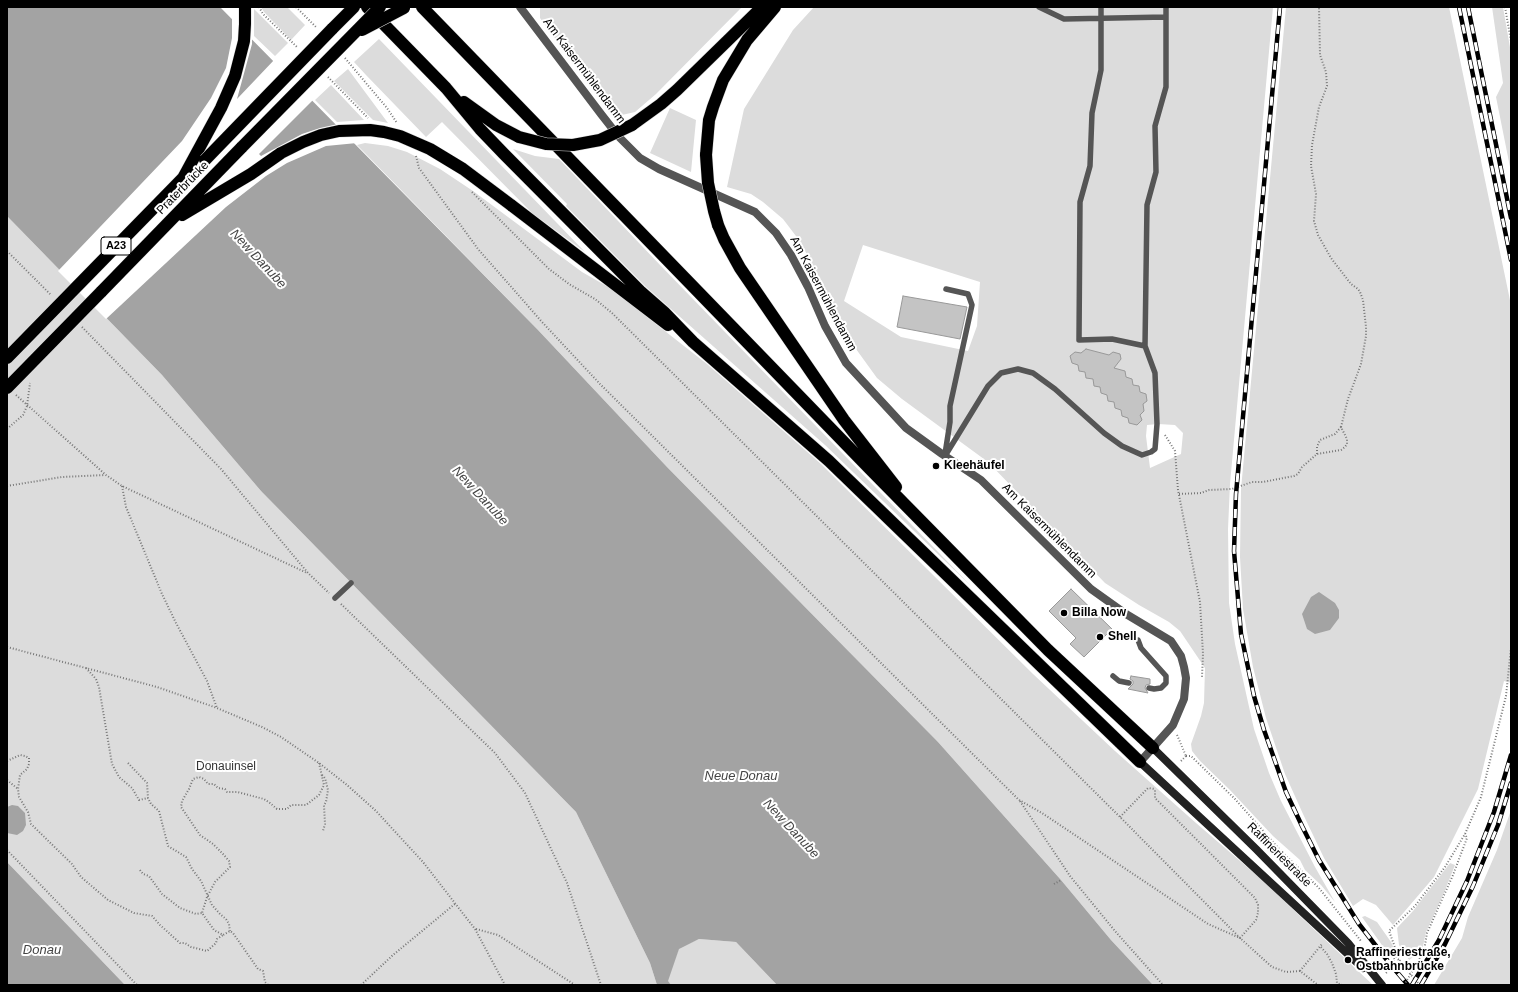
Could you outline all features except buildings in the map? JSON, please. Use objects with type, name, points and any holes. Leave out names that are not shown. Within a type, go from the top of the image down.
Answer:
[{"type":"highway","points":[[183,178],[221,108],[235,76],[244,41],[245,7]]},
{"type":"highway","points":[[327,31],[344,7]]},
{"type":"highway","name":"Praterbrücke","points":[[7,358],[183,178],[205,160],[327,31],[354,7]]},
{"type":"highway","points":[[367,7],[446,88],[480,129],[504,154],[640,291],[664,312],[693,342],[829,461],[1140,762]]},
{"type":"highway","name":"Praterbrücke","points":[[10,390],[167,224],[380,7]]},
{"type":"highway","points":[[352,35],[406,7]]},
{"type":"highway","points":[[422,7],[1048,650],[1153,748]]},
{"type":"highway","points":[[446,88],[486,118],[519,137],[546,144],[573,145],[600,140],[632,124],[661,104],[762,7]]},
{"type":"highway","points":[[774,7],[747,40],[724,80],[709,120],[706,155],[708,183],[714,211],[724,239],[740,268],[844,420],[876,460],[920,520]]},
{"type":"highway","points":[[167,224],[251,174],[281,153],[303,142],[321,135],[339,131],[354,130],[384,132],[416,142],[463,169],[693,342]]},
{"type":"main road","name":"Raffineriestraße","points":[[1153,748],[1256,848],[1344,939],[1381,985]]},
{"type":"main road","name":"Raffineriestraße","points":[[1140,762],[1330,936],[1381,985]]},
{"type":"street","name":"Am Kaisermühlendamm","points":[[520,7],[619,137],[640,158],[660,169],[755,212],[776,233],[791,255],[808,287],[825,326],[846,363],[906,428],[981,480],[1090,589],[1126,614],[1171,641],[1181,656],[1186,678],[1184,699],[1173,725],[1140,762]]},
{"type":"lane","points":[[1039,7],[1064,19],[1166,17]]},
{"type":"lane","points":[[1101,7],[1100,70],[1092,113],[1090,166],[1080,202],[1079,340],[1112,339],[1145,346]]},
{"type":"lane","points":[[945,456],[988,386],[1001,373],[1018,369],[1033,373],[1050,385],[1104,433],[1122,446],[1142,455],[1155,449],[1158,424],[1155,373],[1145,346],[1147,205],[1156,172],[1155,126],[1166,87],[1166,7]]},
{"type":"lane","points":[[945,456],[950,422],[950,406],[972,304],[968,294],[946,289]]},
{"type":"lane","points":[[335,598],[352,583]]},
{"type":"lane","points":[[1138,640],[1141,648],[1166,676],[1166,683],[1161,688],[1149,688]]},
{"type":"lane","points":[[1113,676],[1120,681],[1129,683]]},
{"type":"path","points":[[258,7],[263,14],[299,49]]},
{"type":"path","points":[[296,7],[327,31]]},
{"type":"path","points":[[1317,454],[1318,442],[1335,434],[1341,427],[1348,399],[1361,364],[1366,336],[1363,300],[1360,292],[1351,284],[1330,258],[1318,235],[1314,221],[1316,194],[1311,166],[1312,145],[1319,106],[1327,86],[1326,72],[1320,55],[1319,7]]},
{"type":"path","points":[[1505,7],[1511,41]]},
{"type":"path","points":[[344,58],[387,108],[400,127]]},
{"type":"path","points":[[325,74],[372,121]]},
{"type":"path","points":[[415,154],[419,168],[478,249],[589,372],[1019,800],[1070,876],[1115,932],[1163,985]]},
{"type":"path","points":[[469,189],[548,269],[569,284],[595,299],[612,313],[1240,938],[1272,967],[1286,972],[1300,971],[1318,985]]},
{"type":"path","points":[[7,429],[23,415],[27,406],[31,376]]},
{"type":"path","points":[[10,390],[106,475],[122,486],[308,573]]},
{"type":"path","points":[[1158,424],[1175,451],[1179,494],[1200,602],[1203,654],[1202,677]]},
{"type":"path","points":[[1179,494],[1200,493],[1209,490],[1236,488],[1245,484],[1294,476],[1298,474],[1302,467],[1317,454],[1341,450],[1345,447],[1347,444],[1346,439],[1341,427]]},
{"type":"path","points":[[7,486],[62,477],[106,475]]},
{"type":"path","points":[[122,486],[126,507],[162,594],[206,681],[217,708]]},
{"type":"path","points":[[7,647],[157,687],[217,708],[262,727],[281,737],[319,763],[347,785],[376,811],[423,862],[456,902],[475,929],[505,985]]},
{"type":"path","points":[[1401,964],[1389,932],[1415,906],[1445,867],[1465,834],[1481,797],[1506,696],[1511,648]]},
{"type":"path","points":[[86,667],[96,680],[99,687],[112,764],[119,777],[132,788],[139,800],[148,798]]},
{"type":"path","points":[[1173,725],[1186,756]]},
{"type":"path","points":[[7,761],[20,755],[28,758],[29,764],[27,769],[20,775],[18,789],[19,797],[28,812],[31,824],[72,864],[81,877],[108,900],[134,913],[152,916],[160,926],[180,943],[185,943],[191,947],[207,951],[216,943],[217,938],[230,931]]},
{"type":"path","points":[[1173,769],[1186,756]]},
{"type":"path","points":[[1186,756],[1191,756],[1235,799],[1281,851],[1319,888],[1362,942]]},
{"type":"path","points":[[128,763],[147,783],[148,798],[151,804],[158,811],[168,846],[186,857],[192,869],[201,881],[207,897],[220,914],[226,919],[229,924],[230,931],[258,968],[262,971],[265,982],[268,985]]},
{"type":"path","points":[[202,913],[207,897],[215,882],[230,866],[229,861],[224,854],[200,835],[181,807],[182,801],[193,779],[199,777],[204,779],[208,784],[214,784],[218,788],[226,789],[227,792],[238,792],[264,799],[277,809],[287,809],[291,805],[306,805],[319,795],[324,785],[319,763]]},
{"type":"path","points":[[321,775],[325,778],[328,790],[324,805],[325,824],[323,831]]},
{"type":"path","points":[[7,780],[18,789]]},
{"type":"path","points":[[1161,782],[1155,789],[1155,798],[1255,898],[1258,909],[1256,920],[1240,938]]},
{"type":"path","points":[[1120,817],[1148,788],[1155,789]]},
{"type":"path","points":[[1019,800],[1042,813],[1208,924],[1240,938]]},
{"type":"path","points":[[1404,985],[1424,950],[1427,933],[1456,869],[1467,838],[1465,834]]},
{"type":"path","points":[[7,850],[137,985]]},
{"type":"path","points":[[140,870],[143,874],[149,876],[162,894],[180,908],[196,914],[202,913]]},
{"type":"path","points":[[1054,884],[1061,880]]},
{"type":"path","points":[[361,985],[419,932],[456,902]]},
{"type":"path","points":[[202,913],[214,930],[223,935]]},
{"type":"path","points":[[475,929],[498,935],[575,985]]},
{"type":"path","points":[[1300,971],[1330,936]]},
{"type":"path","points":[[1320,946],[1332,963],[1336,974],[1337,983]]},
{"type":"path","points":[[1380,968],[1385,974],[1387,972],[1384,968],[1395,960],[1392,956],[1394,954],[1420,985]]},
{"type":"path","points":[[1337,983],[1342,985]]},
{"type":"green space","points":[[261,7],[287,7],[305,25],[291,40]]},
{"type":"green space","points":[[540,7],[742,7],[656,94],[635,112],[613,117],[540,18]]},
{"type":"green space","points":[[814,7],[1273,7],[1230,484],[1228,529],[1229,603],[1235,644],[1254,729],[1269,773],[1281,801],[1335,902],[1321,885],[1305,870],[1300,860],[1273,836],[1192,751],[1191,744],[1204,703],[1205,668],[1180,631],[1169,622],[1105,583],[988,462],[902,399],[877,378],[856,349],[839,320],[814,267],[799,240],[783,219],[751,194],[727,187],[744,109],[793,30]],"holes":[[[863,245],[980,282],[977,326],[968,351],[901,337],[844,301]],[[1147,425],[1175,425],[1183,433],[1181,454],[1150,468],[1146,436]]]},
{"type":"green space","points":[[1286,7],[1449,7],[1511,305],[1511,683],[1504,681],[1478,789],[1434,877],[1393,925],[1376,905],[1363,899],[1353,906],[1324,858],[1303,814],[1285,774],[1266,718],[1253,667],[1243,609],[1240,557],[1241,489]]},
{"type":"green space","points":[[1492,7],[1503,7],[1511,53],[1511,172],[1496,97],[1503,83]]},
{"type":"green space","points":[[254,9],[288,43],[275,56],[254,36]]},
{"type":"green space","points":[[379,39],[585,252],[532,213],[442,122],[426,137],[366,75],[354,62]]},
{"type":"green space","points":[[348,69],[388,123],[373,120],[334,81]]},
{"type":"green space","points":[[331,85],[364,120],[337,122],[315,100]]},
{"type":"green space","points":[[670,108],[696,120],[691,172],[650,153]]},
{"type":"green space","points":[[365,143],[388,146],[407,152],[440,169],[473,191],[582,272],[610,288],[707,364],[821,464],[1033,674],[1115,751],[1261,879],[1373,985],[1153,985],[1111,940],[1061,880],[938,742],[667,467],[538,330],[357,145]]},
{"type":"green space","points":[[513,149],[535,156],[559,159],[972,587],[825,445],[645,286],[566,206],[567,204]]},
{"type":"green space","name":"Donauinsel","points":[[7,216],[162,375],[261,491],[576,812],[650,963],[657,985],[125,985],[7,862]]},
{"type":"green space","points":[[1511,810],[1511,985],[1434,985],[1462,938],[1468,917],[1497,850]]},
{"type":"green space","points":[[1450,863],[1455,865],[1426,932],[1422,951],[1409,960],[1399,945],[1397,928],[1413,911]]},
{"type":"green space","points":[[1365,916],[1377,922],[1391,942],[1395,951],[1389,955],[1362,917]]},
{"type":"green space","points":[[699,939],[736,942],[777,985],[671,985],[667,981],[679,948]]},
{"type":"water","name":"Neue Donau","points":[[7,7],[220,7],[538,330],[667,467],[938,742],[1061,880],[1111,940],[1153,985],[777,985],[736,942],[699,939],[679,949],[668,981],[671,985],[657,985],[650,963],[576,812],[261,491],[162,375],[7,216]]},
{"type":"water","points":[[1319,592],[1335,603],[1339,610],[1339,618],[1330,630],[1315,634],[1307,629],[1302,614],[1311,597]]},
{"type":"water","points":[[12,805],[18,806],[25,813],[26,825],[23,831],[17,835],[7,833],[7,807]]},
{"type":"water","name":"Donau","points":[[7,862],[125,985],[7,985]]},
{"type":"pier","points":[[232,16],[252,36],[252,44],[237,99],[275,59],[314,99],[259,154],[261,156],[302,134],[338,124],[357,143],[326,146],[287,163],[266,176],[226,207],[106,319],[58,271],[182,141],[211,98],[226,68],[232,38]]},
{"type":"railway","points":[[1280,7],[1236,494],[1234,551],[1241,634],[1254,696],[1264,730],[1286,792],[1302,826],[1319,860],[1359,924],[1408,985]]},
{"type":"railway","points":[[1459,7],[1511,260]]},
{"type":"railway","points":[[1468,7],[1511,218]]},
{"type":"railway","points":[[1412,985],[1439,940],[1467,881],[1494,812],[1511,755]]},
{"type":"railway","points":[[1421,985],[1445,944],[1473,886],[1498,825],[1511,783]]},
{"type":"place","name":"Kleehäufel","points":[[936,466]]},
{"type":"place","name":"Billa Now","points":[[1064,613]]},
{"type":"place","name":"Shell","points":[[1100,637]]},
{"type":"place","name":"Raffineriestraße, Ostbahnbrücke","points":[[1348,960]]},
{"type":"water label","name":"New Danube","points":[[258,259]]},
{"type":"water label","name":"New Danube","points":[[480,496]]},
{"type":"water label","name":"New Danube","points":[[791,829]]}]
